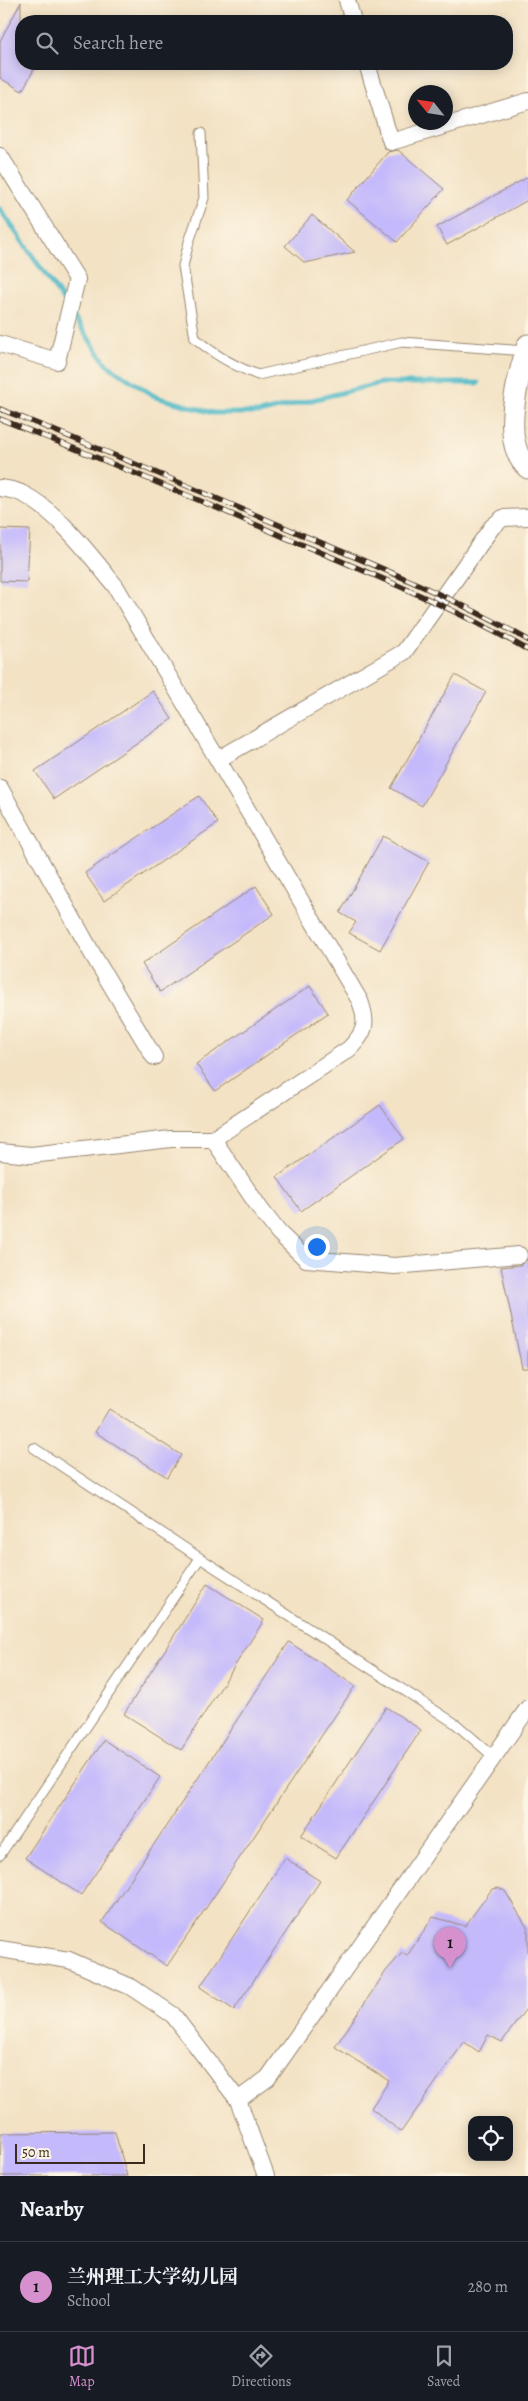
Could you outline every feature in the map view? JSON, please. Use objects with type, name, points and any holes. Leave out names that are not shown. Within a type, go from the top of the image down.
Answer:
[{"type":"street","points":[[350,1],[353,15]]},
{"type":"street","points":[[369,70],[391,142],[528,101]]},
{"type":"street","points":[[0,156],[77,279],[56,360],[0,344]]},
{"type":"street","points":[[527,348],[512,421],[520,461],[528,468]]},
{"type":"street","points":[[0,488],[21,493],[38,503],[92,557],[116,587],[219,759],[360,1001],[366,1016],[360,1039],[349,1049],[214,1139],[171,1140],[31,1155],[0,1152]]},
{"type":"street","points":[[219,759],[404,652],[492,527],[503,518],[528,517]]},
{"type":"street","points":[[0,788],[93,955],[154,1058]]},
{"type":"street","points":[[214,1139],[261,1210],[279,1233],[306,1259],[395,1266],[519,1255]]},
{"type":"street","points":[[238,2100],[268,2078],[528,1708]]},
{"type":"street","points":[[0,1949],[70,1960],[131,1987],[173,2015],[238,2100],[266,2176]]},
{"type":"lane","points":[[201,133],[204,198],[188,242],[184,266],[195,338],[213,353],[258,375],[402,342],[527,348]]},
{"type":"lane","points":[[34,1448],[456,1724],[494,1756]]},
{"type":"lane","points":[[0,1854],[200,1558]]},
{"type":"building","points":[[21,2],[21,15],[15,15],[15,70],[34,70],[22,91],[0,78],[0,41]]},
{"type":"building","points":[[398,150],[444,189],[397,242],[347,200],[388,152]]},
{"type":"building","points":[[528,177],[528,200],[447,245],[437,227]]},
{"type":"building","points":[[312,215],[355,252],[305,263],[285,246]]},
{"type":"building","points":[[0,529],[30,530],[27,582],[0,581]]},
{"type":"building","points":[[455,675],[486,692],[422,806],[391,788]]},
{"type":"building","points":[[153,691],[172,719],[54,799],[35,771]]},
{"type":"building","points":[[199,796],[218,823],[104,901],[85,873]]},
{"type":"building","points":[[383,836],[429,862],[380,950],[349,933],[356,922],[340,913]]},
{"type":"building","points":[[256,886],[274,914],[160,992],[142,964]]},
{"type":"building","points":[[310,986],[328,1013],[215,1091],[196,1064]]},
{"type":"building","points":[[380,1105],[404,1139],[301,1211],[277,1177]]},
{"type":"building","points":[[528,1259],[528,1368],[522,1368],[501,1267],[520,1265]]},
{"type":"building","points":[[109,1409],[181,1455],[167,1477],[95,1432]]},
{"type":"building","points":[[207,1584],[264,1620],[181,1750],[124,1714]]},
{"type":"building","points":[[289,1642],[355,1686],[167,1966],[102,1922]]},
{"type":"building","points":[[386,1707],[421,1730],[336,1858],[301,1836]]},
{"type":"building","points":[[104,1740],[160,1777],[81,1895],[25,1858]]},
{"type":"building","points":[[285,1858],[320,1881],[234,2010],[200,1987]]},
{"type":"building","points":[[498,1888],[505,1891],[528,1929],[528,2006],[502,2042],[488,2035],[479,2052],[464,2042],[401,2132],[371,2108],[389,2081],[335,2047],[386,1971],[402,1953],[407,1956],[433,1917],[465,1926],[492,1889]]},
{"type":"building","points":[[115,2132],[127,2176],[0,2176],[1,2133]]},
{"type":"waterway","points":[[0,209],[67,306]]},
{"type":"waterway","points":[[73,316],[107,365],[156,397],[213,413],[259,413],[381,383],[478,383]]},
{"type":"railway","points":[[0,409],[110,453],[381,568],[470,609],[528,640]]},
{"type":"railway","points":[[0,419],[143,476],[377,576],[468,618],[528,650]]},
{"type":"place","name":"兰州理工大学幼儿园","points":[[450,1968]]}]
